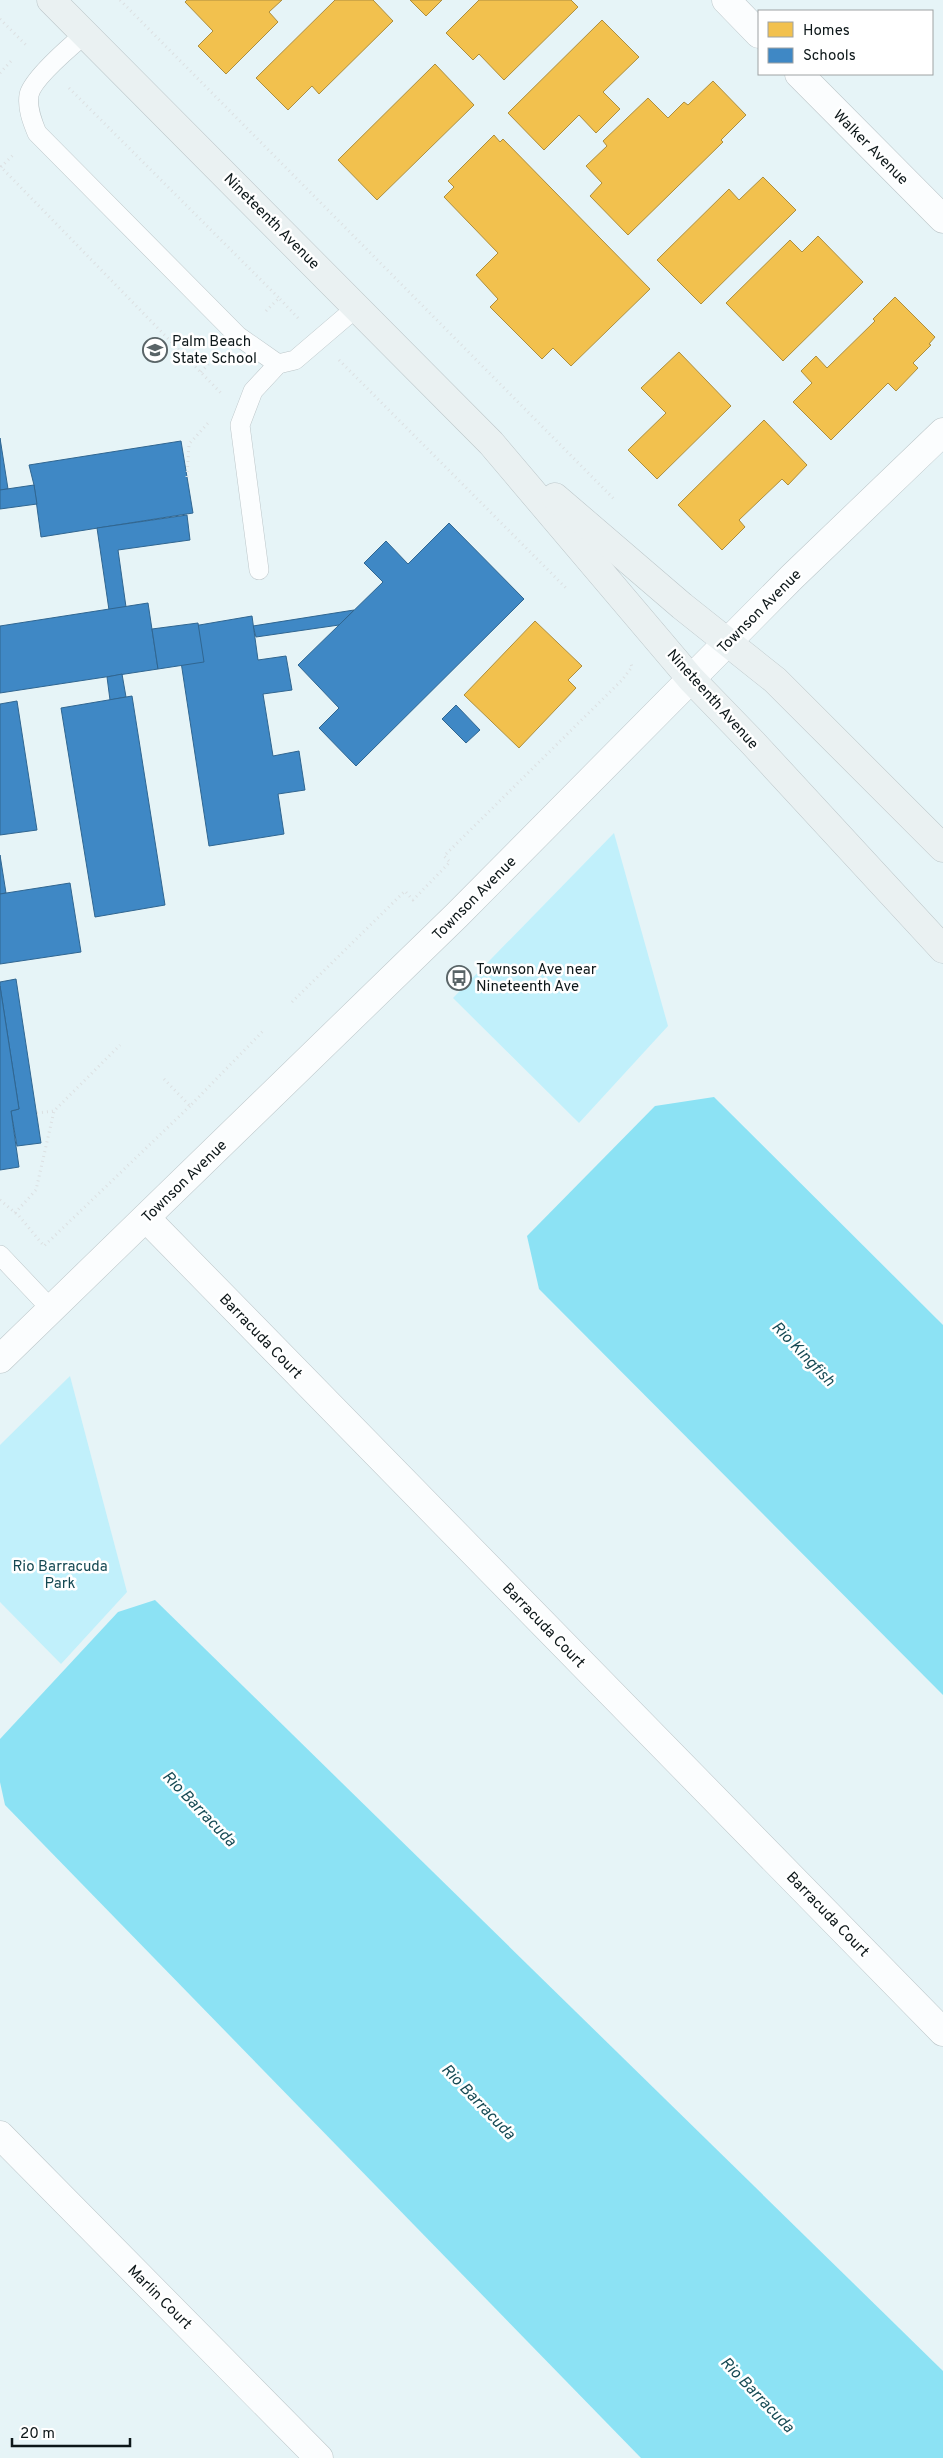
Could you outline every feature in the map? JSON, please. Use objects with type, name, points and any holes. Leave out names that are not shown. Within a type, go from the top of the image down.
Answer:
[{"type":"main road","name":"Nineteenth Avenue","points":[[51,0],[491,443],[691,679],[753,743],[943,949]]},
{"type":"main road","name":"Nineteenth Avenue","points":[[491,443],[682,606],[779,684],[943,848]]},
{"type":"street","points":[[726,0],[758,33]]},
{"type":"street","name":"Walker Avenue","points":[[800,75],[943,219]]},
{"type":"street","name":"Townson Avenue","points":[[0,1359],[458,915],[792,577],[943,432]]},
{"type":"street","name":"Barracuda Court","points":[[146,1218],[943,2032]]},
{"type":"street","name":"Marlin Court","points":[[0,2136],[319,2458]]},
{"type":"lane","points":[[85,34],[48,68],[29,94],[30,115],[36,133],[238,336],[278,364]]},
{"type":"lane","points":[[259,570],[240,425],[253,391],[278,364],[296,360],[357,307]]},
{"type":"lane","points":[[0,1255],[50,1309]]},
{"type":"path","points":[[120,0],[622,507]]},
{"type":"path","points":[[0,19],[30,49]]},
{"type":"path","points":[[63,82],[305,325]]},
{"type":"path","points":[[0,166],[222,394]]},
{"type":"path","points":[[266,311],[279,298]]},
{"type":"path","points":[[332,353],[569,592]]},
{"type":"path","points":[[187,477],[189,444],[216,415]]},
{"type":"path","points":[[292,1002],[406,891],[413,900],[432,881],[450,862],[444,856],[622,680],[632,667],[631,658]]},
{"type":"path","points":[[0,1200],[15,1213],[44,1246],[190,1106],[265,1029]]},
{"type":"path","points":[[15,1213],[36,1190],[54,1111],[120,1044]]},
{"type":"path","points":[[164,1079],[190,1106]]},
{"type":"path","points":[[36,1113],[54,1111]]},
{"type":"green space","points":[[614,833],[668,1026],[579,1123],[453,998]]},
{"type":"green space","name":"Rio Barracuda Park","points":[[70,1376],[127,1592],[61,1664],[0,1602],[0,1445]]},
{"type":"water","name":"Rio Kingfish","points":[[714,1097],[943,1325],[943,1695],[539,1289],[527,1236],[655,1106]]},
{"type":"water","name":"Rio Barracuda","points":[[155,1600],[943,2371],[943,2458],[641,2458],[5,1805],[0,1782],[0,1739],[118,1612]]},
{"type":"building: Homes","points":[[187,0],[282,0],[269,12],[278,22],[226,74],[198,46],[213,31],[185,2]]},
{"type":"building: Homes","points":[[335,0],[373,0],[393,21],[319,94],[312,86],[288,110],[256,78]]},
{"type":"building: Homes","points":[[410,0],[442,0],[426,16]]},
{"type":"building: Homes","points":[[479,0],[571,0],[578,7],[504,80],[479,54],[473,60],[446,33]]},
{"type":"building: Homes","points":[[602,20],[639,57],[603,92],[620,109],[596,133],[579,115],[544,150],[508,113]]},
{"type":"building: Homes","points":[[435,64],[474,105],[377,200],[338,160]]},
{"type":"building: Homes","points":[[713,81],[746,115],[721,140],[723,142],[628,235],[590,196],[602,183],[586,166],[607,146],[603,141],[648,98],[668,118],[684,102],[688,105]]},
{"type":"building: Homes","points":[[494,135],[500,142],[503,139],[650,289],[571,366],[553,348],[542,359],[490,307],[498,299],[476,275],[498,253],[444,197],[454,187],[448,181]]},
{"type":"building: Homes","points":[[763,177],[796,210],[701,304],[657,260],[729,189],[739,200]]},
{"type":"building: Homes","points":[[818,236],[863,282],[783,361],[726,303],[790,240],[802,252]]},
{"type":"building: Homes","points":[[895,297],[935,337],[929,344],[931,345],[913,363],[918,368],[896,391],[888,383],[831,440],[793,402],[812,383],[801,371],[816,356],[827,368],[875,321],[873,319]]},
{"type":"building: Homes","points":[[679,352],[731,406],[657,479],[628,450],[666,413],[641,388]]},
{"type":"building: Homes","points":[[764,420],[807,465],[788,485],[782,479],[739,520],[745,527],[722,550],[678,505]]},
{"type":"building: Homes","points":[[535,621],[582,666],[568,680],[576,688],[519,748],[464,695]]},
{"type":"building: Schools","points":[[0,438],[8,489],[0,490]]},
{"type":"building: Schools","points":[[181,441],[193,513],[41,537],[34,485],[29,465]]},
{"type":"building: Schools","points":[[34,485],[37,504],[0,509],[0,490]]},
{"type":"building: Schools","points":[[187,515],[190,540],[118,550],[126,607],[109,610],[97,528]]},
{"type":"building: Schools","points":[[449,523],[524,599],[356,766],[319,728],[339,708],[298,665],[383,582],[364,563],[386,541],[408,564]]},
{"type":"building: Schools","points":[[148,603],[158,669],[0,693],[0,626]]},
{"type":"building: Schools","points":[[354,610],[339,625],[256,637],[253,626]]},
{"type":"building: Schools","points":[[252,616],[258,660],[286,656],[292,690],[263,694],[273,756],[299,751],[305,790],[278,794],[284,834],[209,846],[176,629]]},
{"type":"building: Schools","points":[[198,623],[204,662],[158,669],[152,629]]},
{"type":"building: Schools","points":[[122,674],[126,697],[110,700],[107,677]]},
{"type":"building: Schools","points":[[132,696],[165,905],[95,917],[61,708]]},
{"type":"building: Schools","points":[[17,701],[37,830],[0,835],[0,704]]},
{"type":"building: Schools","points":[[456,705],[480,730],[466,743],[442,719]]},
{"type":"building: Schools","points":[[0,855],[6,893],[0,894]]},
{"type":"building: Schools","points":[[70,883],[81,952],[0,964],[0,894]]},
{"type":"building: Schools","points":[[16,979],[41,1143],[17,1146],[11,1111],[19,1109],[0,986],[0,982]]},
{"type":"building: Schools","points":[[0,986],[19,1109],[11,1111],[19,1167],[0,1170]]},
{"type":"place","name":"Palm Beach State School","points":[[155,350]]},
{"type":"place","name":"Townson Ave near Nineteenth Ave","points":[[459,978]]}]
